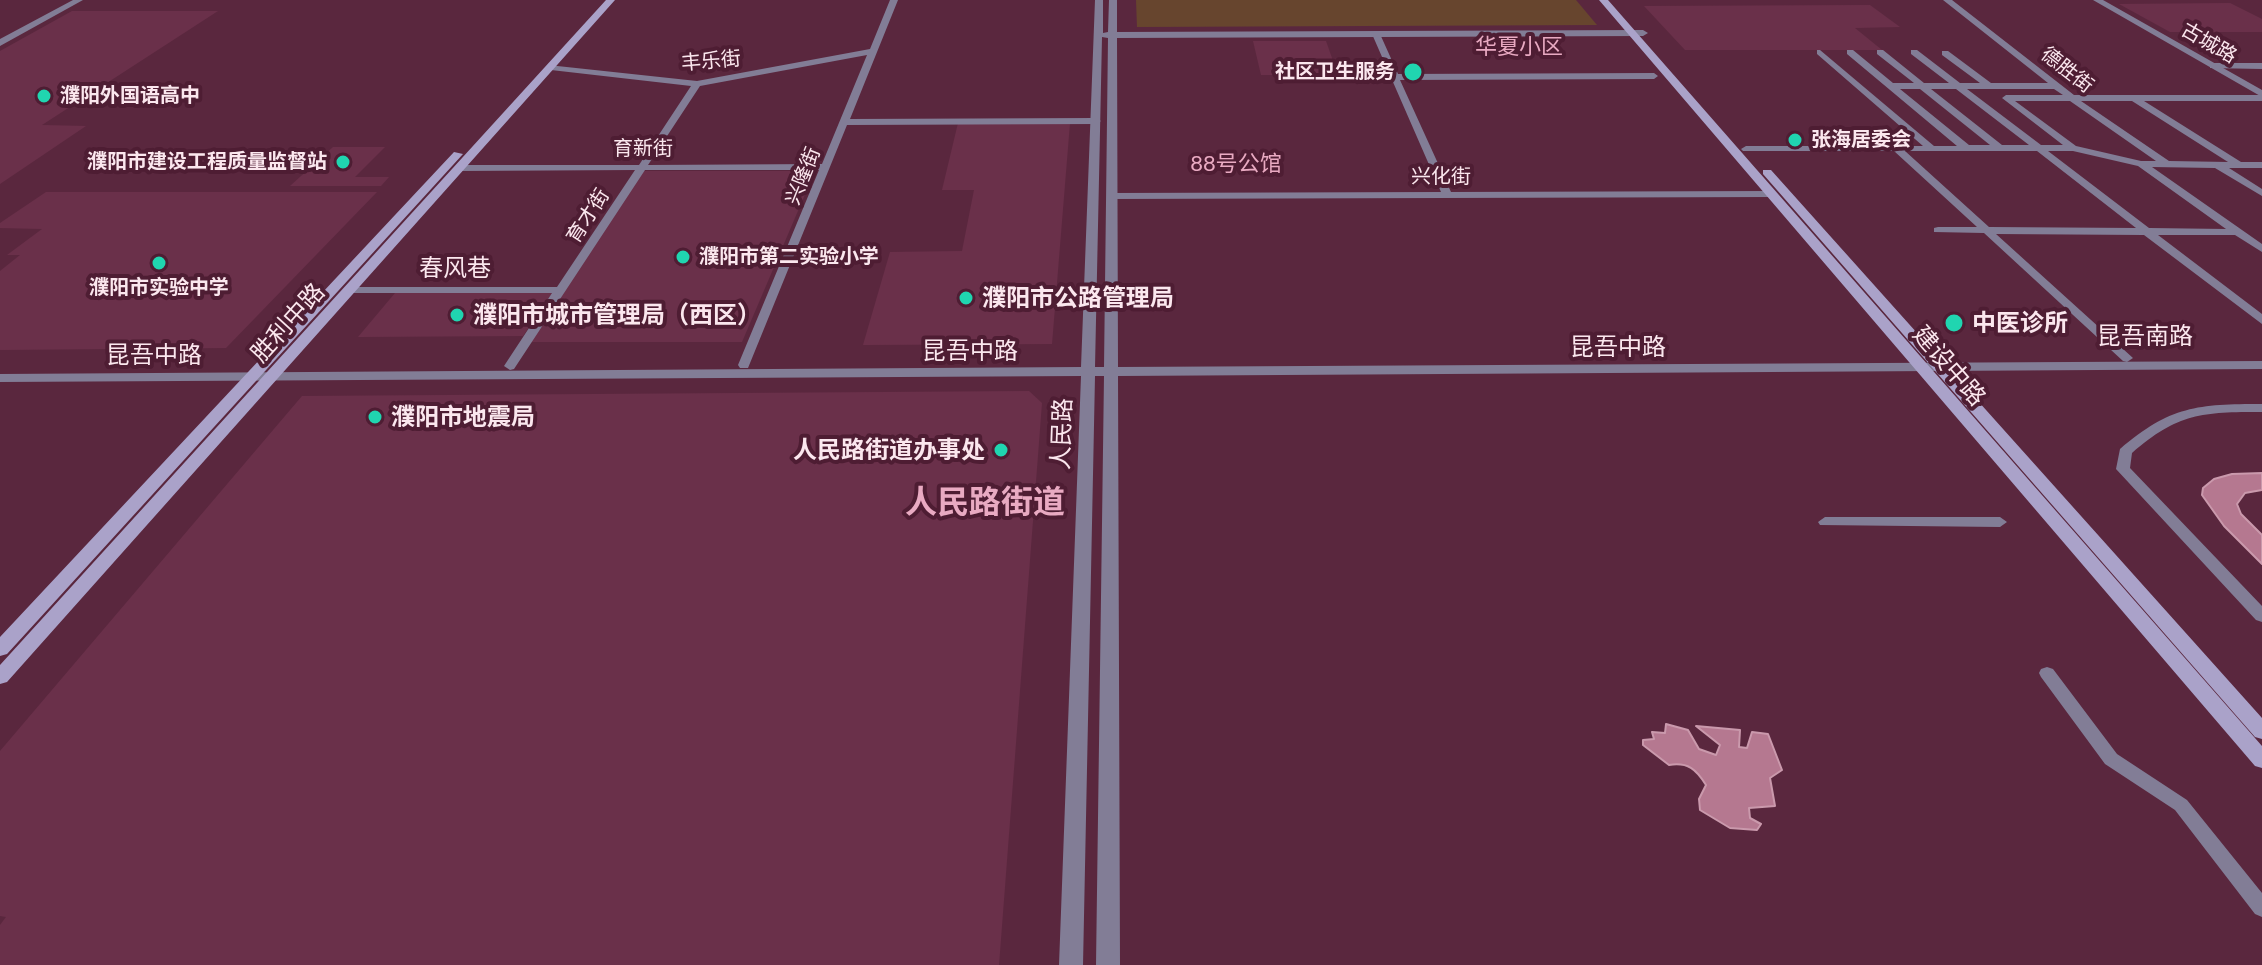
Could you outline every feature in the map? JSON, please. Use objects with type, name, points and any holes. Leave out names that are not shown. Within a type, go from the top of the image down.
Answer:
[{"type":"main road","name":"胜利中路","points":[[0,677],[266,372],[600,0]]},
{"type":"main road","name":"胜利中路","points":[[0,649],[349,290],[611,0]]},
{"type":"main road","name":"建设中路","points":[[1603,0],[1746,149],[2262,760]]},
{"type":"main road","name":"建设中路","points":[[1614,0],[1637,33],[1771,194],[2262,731]]},
{"type":"street","points":[[0,43],[79,0]]},
{"type":"street","name":"兴隆街","points":[[744,365],[894,0]]},
{"type":"street","name":"人民路","points":[[1099,0],[1106,35],[1112,196],[1108,965]]},
{"type":"street","name":"人民路","points":[[1071,965],[1096,121],[1113,0]]},
{"type":"street","name":"德胜街","points":[[1947,0],[2073,99],[2169,165]]},
{"type":"street","name":"古城路","points":[[2097,0],[2262,96]]},
{"type":"street","points":[[1106,35],[1637,33]]},
{"type":"street","points":[[1376,34],[1447,195]]},
{"type":"street","name":"丰乐街","points":[[551,67],[697,84],[874,51]]},
{"type":"street","points":[[1820,52],[1931,148]]},
{"type":"street","points":[[1850,52],[1966,148]]},
{"type":"street","points":[[1880,52],[1999,148]]},
{"type":"street","points":[[1914,52],[2262,320]]},
{"type":"street","points":[[1945,53],[2073,148]]},
{"type":"street","points":[[2213,66],[2262,66]]},
{"type":"street","points":[[1395,77],[1654,76]]},
{"type":"street","name":"育才街","points":[[510,366],[697,84]]},
{"type":"street","points":[[1891,86],[2057,86]]},
{"type":"street","points":[[2006,98],[2262,96]]},
{"type":"street","points":[[2135,99],[2238,165]]},
{"type":"street","points":[[845,122],[1096,121]]},
{"type":"street","points":[[1896,148],[2127,358]]},
{"type":"street","points":[[1746,149],[2073,148],[2141,164],[2262,165]]},
{"type":"street","points":[[2141,164],[2262,249]]},
{"type":"street","points":[[2217,165],[2262,193]]},
{"type":"street","name":"育新街","points":[[459,168],[826,167]]},
{"type":"street","name":"兴化街","points":[[1112,196],[1771,194]]},
{"type":"street","points":[[1938,230],[2239,232]]},
{"type":"street","name":"春风巷","points":[[349,290],[561,290]]},
{"type":"street","name":"昆吾南路","points":[[1927,363],[2262,357]]},
{"type":"street","name":"昆吾中路","points":[[0,369],[266,372],[1927,363]]},
{"type":"street","name":"昆吾南路","points":[[1927,363],[2262,365]]},
{"type":"street","name":"昆吾中路","points":[[0,378],[510,366],[1088,368]]},
{"type":"street","points":[[2262,408],[2185,411],[2163,421],[2125,452],[2123,469],[2262,616]]},
{"type":"street","points":[[1825,522],[2000,522]]},
{"type":"street","points":[[2047,673],[2111,759],[2181,805],[2262,908]]},
{"type":"shaded area","points":[[1136,0],[1576,0],[1597,25],[1137,27]]},
{"type":"shaded area","points":[[2230,3],[2262,19],[2262,32],[2170,32],[2119,4]]},
{"type":"shaded area","points":[[1870,5],[1900,27],[1855,28],[1882,50],[1685,50],[1644,6]]},
{"type":"shaded area","points":[[72,11],[218,11],[42,125],[86,126],[0,184],[0,51]]},
{"type":"shaded area","points":[[1253,41],[1326,41],[1338,75],[1261,75]]},
{"type":"shaded area","points":[[958,123],[1070,123],[1052,344],[863,345],[890,252],[962,251],[974,190],[942,190]]},
{"type":"shaded area","name":"濮阳市建设工程质量监督站","points":[[333,147],[385,147],[355,177],[389,177],[381,186],[290,186]]},
{"type":"shaded area","name":"濮阳市第二实验小学","points":[[643,171],[815,171],[742,342],[530,342]]},
{"type":"shaded area","name":"濮阳市实验中学","points":[[46,192],[377,192],[226,348],[0,350],[0,271],[20,255],[7,255],[42,229],[0,228],[0,223]]},
{"type":"shaded area","name":"濮阳市城市管理局（西区）","points":[[395,293],[552,293],[523,336],[358,337]]},
{"type":"shaded area","points":[[1029,391],[1042,403],[999,965],[0,965],[0,925],[6,917],[0,916],[0,751],[302,396]]},
{"type":"shaded area","points":[[2262,473],[2262,490],[2245,493],[2237,504],[2241,514],[2262,535],[2262,564],[2224,526],[2202,495],[2203,488],[2214,479],[2232,474]]},
{"type":"shaded area","points":[[1666,724],[1688,730],[1699,749],[1716,755],[1720,745],[1696,726],[1740,730],[1739,747],[1747,748],[1752,732],[1768,734],[1782,770],[1770,778],[1775,806],[1749,808],[1750,818],[1761,824],[1757,830],[1730,828],[1700,810],[1699,799],[1706,785],[1699,775],[1686,766],[1669,765],[1643,745],[1643,740],[1654,739],[1652,732],[1665,733]]},
{"type":"place","name":"社区卫生服务","points":[[1413,72]]},
{"type":"place","name":"濮阳外国语高中","points":[[44,96]]},
{"type":"place","name":"张海居委会","points":[[1795,140]]},
{"type":"place","name":"濮阳市建设工程质量监督站","points":[[343,162]]},
{"type":"place","name":"濮阳市第二实验小学","points":[[683,257]]},
{"type":"place","name":"濮阳市实验中学","points":[[159,263]]},
{"type":"place","name":"濮阳市公路管理局","points":[[966,298]]},
{"type":"place","name":"濮阳市城市管理局（西区）","points":[[457,315]]},
{"type":"place","name":"中医诊所","points":[[1954,323]]},
{"type":"place","name":"濮阳市地震局","points":[[375,417]]},
{"type":"place","name":"人民路街道办事处","points":[[1001,450]]},
{"type":"district","name":"华夏小区","points":[[1519,47]]},
{"type":"district","name":"88号公馆","points":[[1236,164]]},
{"type":"district","name":"人民路街道","points":[[985,503]]}]
